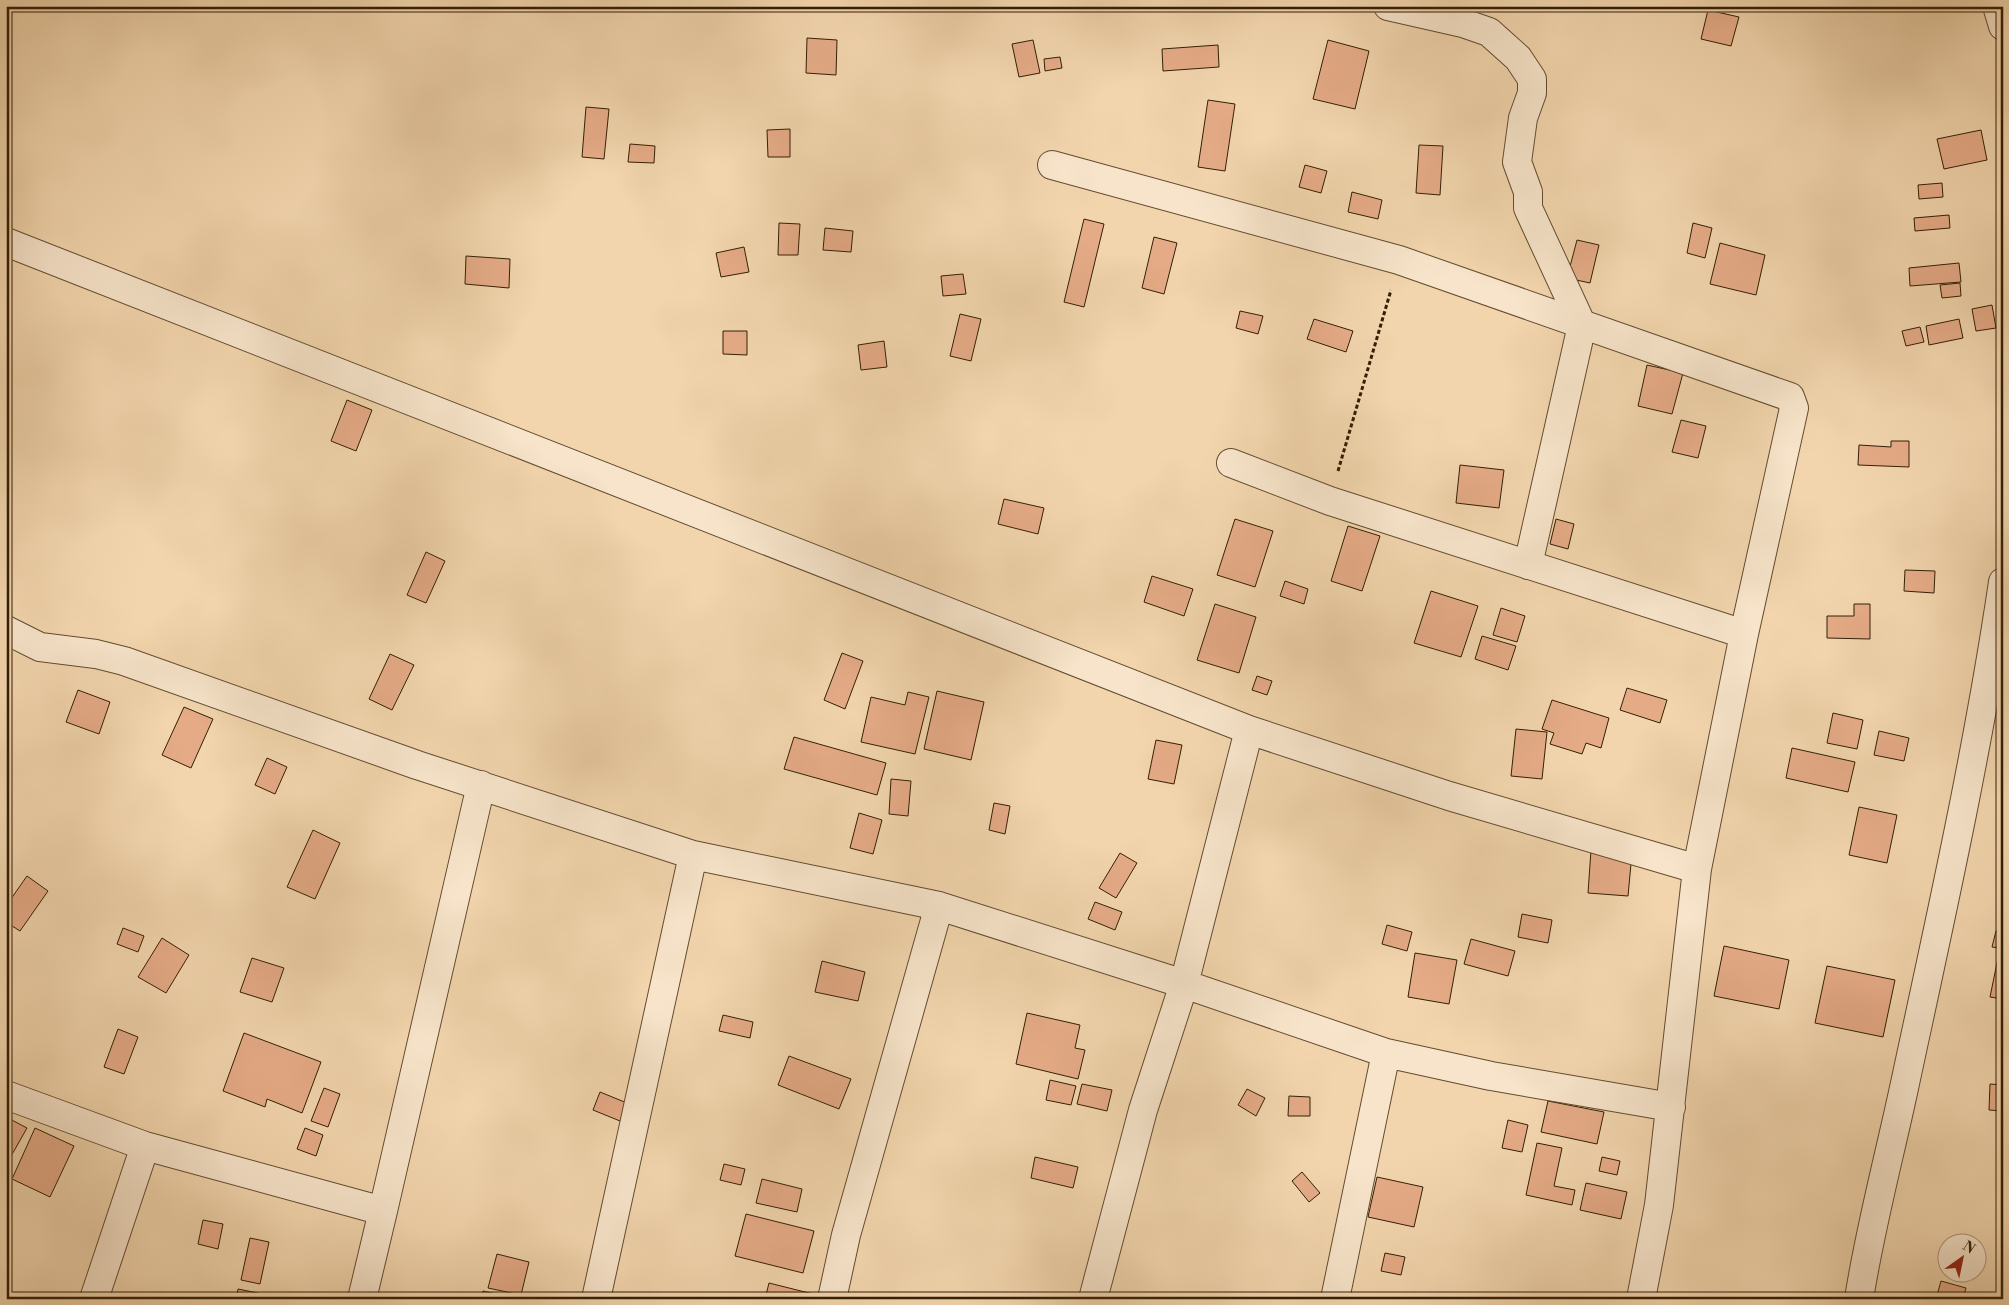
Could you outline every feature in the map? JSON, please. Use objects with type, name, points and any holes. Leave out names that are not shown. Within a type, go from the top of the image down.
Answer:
[{"type":"street","points":[[1388,6],[1463,23],[1489,32],[1518,58],[1532,79],[1532,93],[1523,118],[1517,162],[1528,192],[1528,208],[1582,325],[1528,565]]},
{"type":"street","points":[[1997,6],[2003,26]]},
{"type":"street","points":[[1052,165],[1399,260],[1790,397],[1794,408],[1744,634],[1697,870],[1659,1206],[1641,1299]]},
{"type":"street","points":[[6,242],[1249,730],[1449,796],[1697,870]]},
{"type":"street","points":[[1231,463],[1330,501],[1744,634]]},
{"type":"street","points":[[1859,1299],[1867,1249],[1906,1079],[1990,670],[2003,582]]},
{"type":"street","points":[[6,630],[40,647],[96,654],[124,661],[481,785],[693,855],[939,906],[1184,984],[1386,1053],[1491,1076],[1671,1107]]},
{"type":"street","points":[[1094,1299],[1143,1110],[1184,984],[1249,730]]},
{"type":"street","points":[[362,1299],[481,785]]},
{"type":"street","points":[[596,1299],[693,855]]},
{"type":"street","points":[[832,1299],[846,1235],[939,906]]},
{"type":"street","points":[[1335,1299],[1386,1053]]},
{"type":"street","points":[[6,1095],[145,1146],[383,1211]]},
{"type":"street","points":[[94,1299],[145,1146]]},
{"type":"path","points":[[1330,501],[1399,260]]},
{"type":"building","points":[[1708,10],[1739,17],[1731,46],[1701,39]]},
{"type":"building","points":[[807,38],[837,40],[836,75],[806,73]]},
{"type":"building","points":[[1033,40],[1040,73],[1019,77],[1012,44]]},
{"type":"building","points":[[1328,40],[1369,51],[1355,109],[1313,99]]},
{"type":"building","points":[[1218,45],[1219,67],[1163,71],[1162,49]]},
{"type":"building","points":[[1060,57],[1062,68],[1045,71],[1044,59]]},
{"type":"building","points":[[1208,100],[1235,104],[1225,171],[1198,167]]},
{"type":"building","points":[[586,107],[609,109],[604,159],[582,157]]},
{"type":"building","points":[[790,129],[790,157],[768,157],[767,130]]},
{"type":"building","points":[[1981,130],[1987,160],[1944,169],[1937,139]]},
{"type":"building","points":[[630,144],[655,146],[654,163],[628,162]]},
{"type":"building","points":[[1419,145],[1443,146],[1440,195],[1416,193]]},
{"type":"building","points":[[1305,165],[1327,171],[1321,193],[1299,187]]},
{"type":"building","points":[[1942,183],[1943,197],[1919,199],[1918,185]]},
{"type":"building","points":[[1352,192],[1382,200],[1378,219],[1348,212]]},
{"type":"building","points":[[1949,215],[1950,228],[1915,231],[1914,218]]},
{"type":"building","points":[[1084,219],[1104,224],[1084,307],[1064,302]]},
{"type":"building","points":[[779,223],[800,224],[798,255],[778,255]]},
{"type":"building","points":[[1693,223],[1712,228],[1705,258],[1687,253]]},
{"type":"building","points":[[825,228],[853,231],[851,252],[823,250]]},
{"type":"building","points":[[1154,237],[1177,243],[1164,294],[1142,288]]},
{"type":"building","points":[[1577,240],[1599,245],[1590,283],[1567,278]]},
{"type":"building","points":[[1720,243],[1765,255],[1756,295],[1710,284]]},
{"type":"building","points":[[744,247],[749,272],[721,277],[716,253]]},
{"type":"building","points":[[466,256],[510,259],[509,288],[465,284]]},
{"type":"building","points":[[1959,263],[1961,282],[1910,286],[1909,268]]},
{"type":"building","points":[[963,274],[966,294],[943,296],[941,276]]},
{"type":"building","points":[[1960,283],[1961,296],[1942,298],[1940,285]]},
{"type":"building","points":[[1992,305],[1996,328],[1976,331],[1972,309]]},
{"type":"building","points":[[1240,311],[1263,316],[1258,334],[1236,328]]},
{"type":"building","points":[[960,314],[981,319],[971,361],[950,356]]},
{"type":"building","points":[[1314,319],[1353,331],[1346,352],[1307,339]]},
{"type":"building","points":[[1959,319],[1963,338],[1929,345],[1926,326]]},
{"type":"building","points":[[1920,327],[1924,342],[1906,346],[1902,331]]},
{"type":"building","points":[[723,331],[747,331],[747,355],[723,354]]},
{"type":"building","points":[[884,341],[887,367],[861,370],[858,345]]},
{"type":"building","points":[[1647,365],[1683,373],[1672,414],[1638,406]]},
{"type":"building","points":[[347,400],[372,410],[356,451],[331,441]]},
{"type":"building","points":[[1681,420],[1706,426],[1698,458],[1672,452]]},
{"type":"building","points":[[1891,441],[1909,441],[1909,467],[1858,465],[1859,445],[1891,447]]},
{"type":"building","points":[[1460,465],[1504,470],[1499,508],[1456,503]]},
{"type":"building","points":[[1004,499],[1044,508],[1038,534],[998,524]]},
{"type":"building","points":[[1235,519],[1273,531],[1255,587],[1217,575]]},
{"type":"building","points":[[1556,519],[1574,524],[1568,549],[1550,544]]},
{"type":"building","points":[[1348,526],[1380,536],[1362,591],[1331,581]]},
{"type":"building","points":[[426,552],[445,561],[426,603],[407,595]]},
{"type":"building","points":[[1905,570],[1935,571],[1934,593],[1904,591]]},
{"type":"building","points":[[1152,576],[1193,589],[1184,616],[1144,602]]},
{"type":"building","points":[[1285,581],[1308,589],[1304,604],[1280,596]]},
{"type":"building","points":[[1431,591],[1478,606],[1461,657],[1414,643]]},
{"type":"building","points":[[1215,604],[1256,617],[1239,673],[1197,660]]},
{"type":"building","points":[[1854,604],[1870,604],[1870,639],[1827,638],[1827,616],[1854,616]]},
{"type":"building","points":[[1501,608],[1525,616],[1517,642],[1493,635]]},
{"type":"building","points":[[1482,636],[1516,646],[1508,670],[1475,659]]},
{"type":"building","points":[[842,653],[863,661],[845,709],[824,700]]},
{"type":"building","points":[[390,654],[414,665],[392,710],[369,699]]},
{"type":"building","points":[[1257,676],[1272,681],[1267,695],[1252,690]]},
{"type":"building","points":[[1627,688],[1667,700],[1660,723],[1620,710]]},
{"type":"building","points":[[78,690],[110,702],[99,734],[66,722]]},
{"type":"building","points":[[937,691],[984,702],[971,760],[924,749]]},
{"type":"building","points":[[908,692],[929,697],[915,754],[861,742],[871,697],[905,705]]},
{"type":"building","points":[[1552,700],[1609,718],[1601,748],[1586,743],[1582,754],[1550,744],[1554,733],[1542,729]]},
{"type":"building","points":[[184,707],[213,719],[191,768],[162,755]]},
{"type":"building","points":[[1833,713],[1863,720],[1857,749],[1827,743]]},
{"type":"building","points":[[1516,729],[1547,732],[1542,779],[1511,776]]},
{"type":"building","points":[[1879,731],[1909,738],[1904,761],[1874,755]]},
{"type":"building","points":[[794,737],[886,763],[877,795],[784,769]]},
{"type":"building","points":[[1156,740],[1182,745],[1174,784],[1148,779]]},
{"type":"building","points":[[1792,748],[1855,762],[1848,792],[1786,778]]},
{"type":"building","points":[[267,758],[287,767],[275,794],[255,785]]},
{"type":"building","points":[[891,779],[911,781],[908,816],[889,814]]},
{"type":"building","points":[[994,803],[1010,806],[1005,834],[989,830]]},
{"type":"building","points":[[1859,807],[1897,815],[1887,863],[1849,855]]},
{"type":"building","points":[[859,813],[882,820],[873,854],[850,848]]},
{"type":"building","points":[[313,830],[340,843],[315,899],[287,887]]},
{"type":"building","points":[[1591,850],[1632,853],[1628,896],[1588,893]]},
{"type":"building","points":[[1120,853],[1137,863],[1116,898],[1099,888]]},
{"type":"building","points":[[27,876],[48,891],[20,931],[6,922],[6,906]]},
{"type":"building","points":[[1095,902],[1122,912],[1115,930],[1088,919]]},
{"type":"building","points":[[1522,914],[1552,920],[1548,943],[1518,937]]},
{"type":"building","points":[[1387,925],[1412,932],[1407,951],[1382,944]]},
{"type":"building","points":[[123,928],[144,936],[138,952],[117,944]]},
{"type":"building","points":[[1996,931],[2003,932],[2003,999],[1990,997],[2000,948],[1992,947]]},
{"type":"building","points":[[162,938],[189,955],[166,993],[138,977]]},
{"type":"building","points":[[1471,939],[1515,951],[1508,976],[1464,964]]},
{"type":"building","points":[[1724,946],[1789,960],[1779,1009],[1714,996]]},
{"type":"building","points":[[1415,953],[1457,960],[1449,1004],[1408,997]]},
{"type":"building","points":[[252,958],[284,968],[272,1002],[240,992]]},
{"type":"building","points":[[822,961],[865,972],[858,1001],[815,992]]},
{"type":"building","points":[[1827,966],[1895,980],[1883,1037],[1815,1023]]},
{"type":"building","points":[[1027,1013],[1080,1025],[1075,1048],[1085,1050],[1078,1079],[1016,1064]]},
{"type":"building","points":[[723,1015],[753,1022],[750,1038],[719,1031]]},
{"type":"building","points":[[118,1029],[138,1037],[124,1074],[104,1067]]},
{"type":"building","points":[[244,1033],[321,1062],[302,1113],[267,1099],[265,1107],[223,1091]]},
{"type":"building","points":[[789,1056],[851,1079],[839,1109],[778,1085]]},
{"type":"building","points":[[1050,1080],[1076,1086],[1071,1105],[1046,1100]]},
{"type":"building","points":[[1082,1084],[1112,1090],[1107,1111],[1077,1104]]},
{"type":"building","points":[[1990,1084],[2003,1085],[2003,1111],[1989,1110]]},
{"type":"building","points":[[324,1088],[340,1094],[328,1127],[311,1121]]},
{"type":"building","points":[[1247,1089],[1265,1098],[1256,1116],[1238,1105]]},
{"type":"building","points":[[600,1092],[627,1103],[620,1121],[593,1110]]},
{"type":"building","points":[[1289,1096],[1310,1097],[1310,1116],[1288,1116]]},
{"type":"building","points":[[1548,1101],[1604,1112],[1597,1144],[1541,1132]]},
{"type":"building","points":[[6,1117],[27,1128],[6,1165]]},
{"type":"building","points":[[1508,1120],[1528,1125],[1522,1152],[1502,1148]]},
{"type":"building","points":[[35,1128],[74,1146],[50,1197],[12,1179]]},
{"type":"building","points":[[305,1128],[323,1135],[316,1156],[297,1149]]},
{"type":"building","points":[[1537,1143],[1562,1148],[1554,1186],[1575,1190],[1572,1205],[1526,1195]]},
{"type":"building","points":[[1035,1157],[1078,1167],[1073,1188],[1031,1178]]},
{"type":"building","points":[[1602,1157],[1620,1161],[1617,1175],[1599,1171]]},
{"type":"building","points":[[724,1164],[745,1169],[741,1185],[720,1180]]},
{"type":"building","points":[[1302,1172],[1320,1193],[1309,1202],[1292,1181]]},
{"type":"building","points":[[1377,1177],[1423,1187],[1414,1227],[1368,1217]]},
{"type":"building","points":[[762,1179],[802,1189],[797,1212],[756,1203]]},
{"type":"building","points":[[1586,1183],[1627,1192],[1621,1219],[1580,1210]]},
{"type":"building","points":[[746,1214],[814,1231],[803,1273],[735,1256]]},
{"type":"building","points":[[203,1220],[223,1224],[218,1249],[198,1244]]},
{"type":"building","points":[[250,1238],[269,1242],[260,1284],[241,1280]]},
{"type":"building","points":[[1385,1253],[1405,1257],[1401,1275],[1381,1271]]},
{"type":"building","points":[[497,1254],[529,1262],[521,1295],[488,1288]]},
{"type":"building","points":[[1941,1282],[1966,1288],[1963,1299],[1936,1299]]},
{"type":"building","points":[[769,1283],[813,1294],[811,1299],[765,1299]]},
{"type":"building","points":[[238,1289],[258,1293],[257,1299],[236,1299]]},
{"type":"building","points":[[483,1291],[505,1296],[504,1299],[481,1299]]}]
